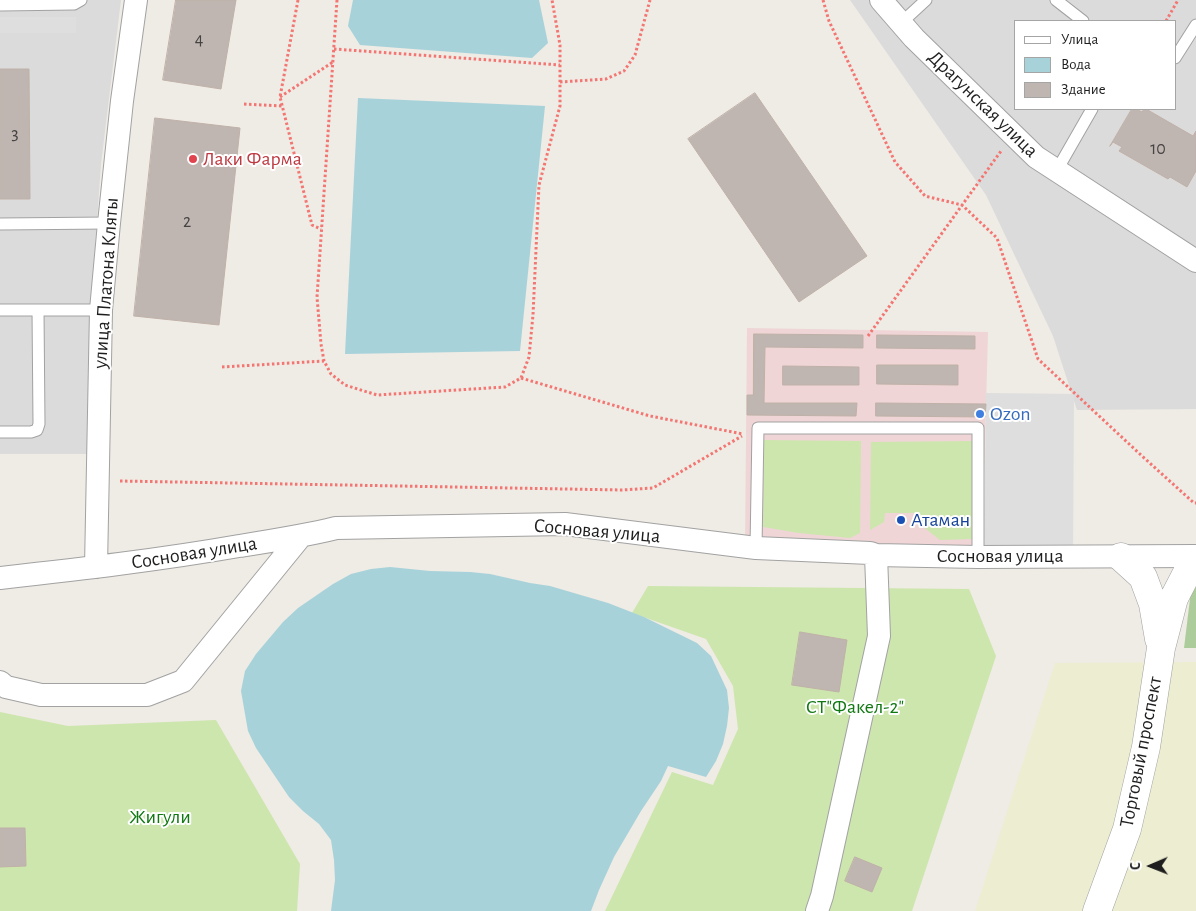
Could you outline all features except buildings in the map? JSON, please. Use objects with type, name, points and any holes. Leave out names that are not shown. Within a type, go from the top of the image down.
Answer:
[{"type":"street","name":"улица Платона Кляты","points":[[96,567],[101,310],[122,101],[136,0]]},
{"type":"street","name":"Драгунская улица","points":[[881,0],[914,38],[1036,156],[1196,260]]},
{"type":"street","name":"Сосновая улица","points":[[0,578],[204,552],[301,536],[336,528],[565,524],[756,548],[870,553],[876,555],[1196,556]]},
{"type":"street","points":[[0,682],[6,687],[41,694],[147,695],[184,682],[301,536]]},
{"type":"street","points":[[817,911],[822,896],[879,636],[876,555]]},
{"type":"street","points":[[1121,557],[1143,577],[1153,604],[1161,648]]},
{"type":"street","points":[[1161,648],[1174,598],[1189,569],[1196,562]]},
{"type":"street","name":"Торговый проспект","points":[[1097,911],[1127,829],[1146,747],[1161,648]]},
{"type":"lane","points":[[0,5],[74,4],[80,0]]},
{"type":"lane","points":[[901,23],[926,0]]},
{"type":"lane","points":[[1056,0],[1082,20]]},
{"type":"lane","points":[[1176,56],[1196,25]]},
{"type":"lane","points":[[1057,170],[1091,110]]},
{"type":"lane","points":[[0,224],[109,224]]},
{"type":"lane","points":[[0,310],[101,310]]},
{"type":"lane","points":[[0,432],[31,432],[37,430],[39,424],[38,310]]},
{"type":"lane","points":[[756,548],[758,428],[978,428],[978,556]]},
{"type":"path","points":[[298,0],[280,97],[312,225],[321,229]]},
{"type":"path","points":[[337,0],[317,297],[321,344],[324,361],[331,374],[345,385],[377,395],[505,387],[521,378],[530,357],[539,185],[560,106],[560,45],[552,0]]},
{"type":"path","points":[[560,82],[606,79],[624,71],[635,55],[650,0]]},
{"type":"path","points":[[822,0],[829,22],[895,162],[925,196],[962,205],[998,238],[1038,359],[1142,456],[1196,503]]},
{"type":"path","points":[[1167,20],[1178,0]]},
{"type":"path","points":[[334,49],[560,65]]},
{"type":"path","points":[[280,97],[334,62]]},
{"type":"path","points":[[244,104],[282,106]]},
{"type":"path","points":[[868,336],[1013,134]]},
{"type":"path","points":[[222,367],[324,361]]},
{"type":"path","points":[[97,481],[622,490],[654,488],[744,434],[650,416],[521,378]]},
{"type":"shaded area","points":[[0,0],[121,0],[101,164],[89,356],[87,454],[0,454]]},
{"type":"shaded area","points":[[850,0],[1196,0],[1196,409],[1077,410],[1053,336],[986,195]]},
{"type":"shaded area","points":[[0,17],[76,17],[76,33],[0,33]]},
{"type":"shaded area","points":[[747,328],[988,332],[982,553],[745,552]]},
{"type":"shaded area","points":[[986,393],[1074,394],[1073,554],[984,553]]},
{"type":"green space","points":[[764,440],[861,441],[860,533],[850,538],[763,527]]},
{"type":"green space","points":[[972,441],[972,539],[940,540],[917,522],[917,513],[885,513],[884,522],[870,530],[871,442]]},
{"type":"green space","points":[[1193,574],[1196,574],[1196,648],[1184,648]]},
{"type":"green space","name":"СТ\"Факел-2\"","points":[[648,586],[969,589],[996,656],[912,911],[605,911],[672,772],[713,785],[738,729],[733,686],[706,639],[632,613]]},
{"type":"green space","points":[[1196,662],[1196,911],[975,911],[1055,663]]},
{"type":"green space","name":"Жигули","points":[[0,712],[68,726],[216,720],[300,864],[297,911],[0,911]]},
{"type":"water","points":[[353,0],[539,0],[548,43],[532,58],[360,45],[348,26]]},
{"type":"water","points":[[358,98],[545,106],[520,351],[345,354]]},
{"type":"water","points":[[390,567],[490,574],[550,586],[608,603],[644,617],[697,643],[711,656],[727,690],[729,708],[723,744],[716,761],[706,777],[668,766],[661,781],[614,857],[591,911],[331,911],[335,880],[331,840],[319,824],[289,797],[256,748],[248,731],[241,691],[245,671],[256,654],[283,622],[298,608],[351,574]]},
{"type":"place","name":"Лаки Фарма","points":[[193,159]]},
{"type":"place","name":"Ozon","points":[[980,414]]},
{"type":"place","name":"Атаман","points":[[901,520]]}]
